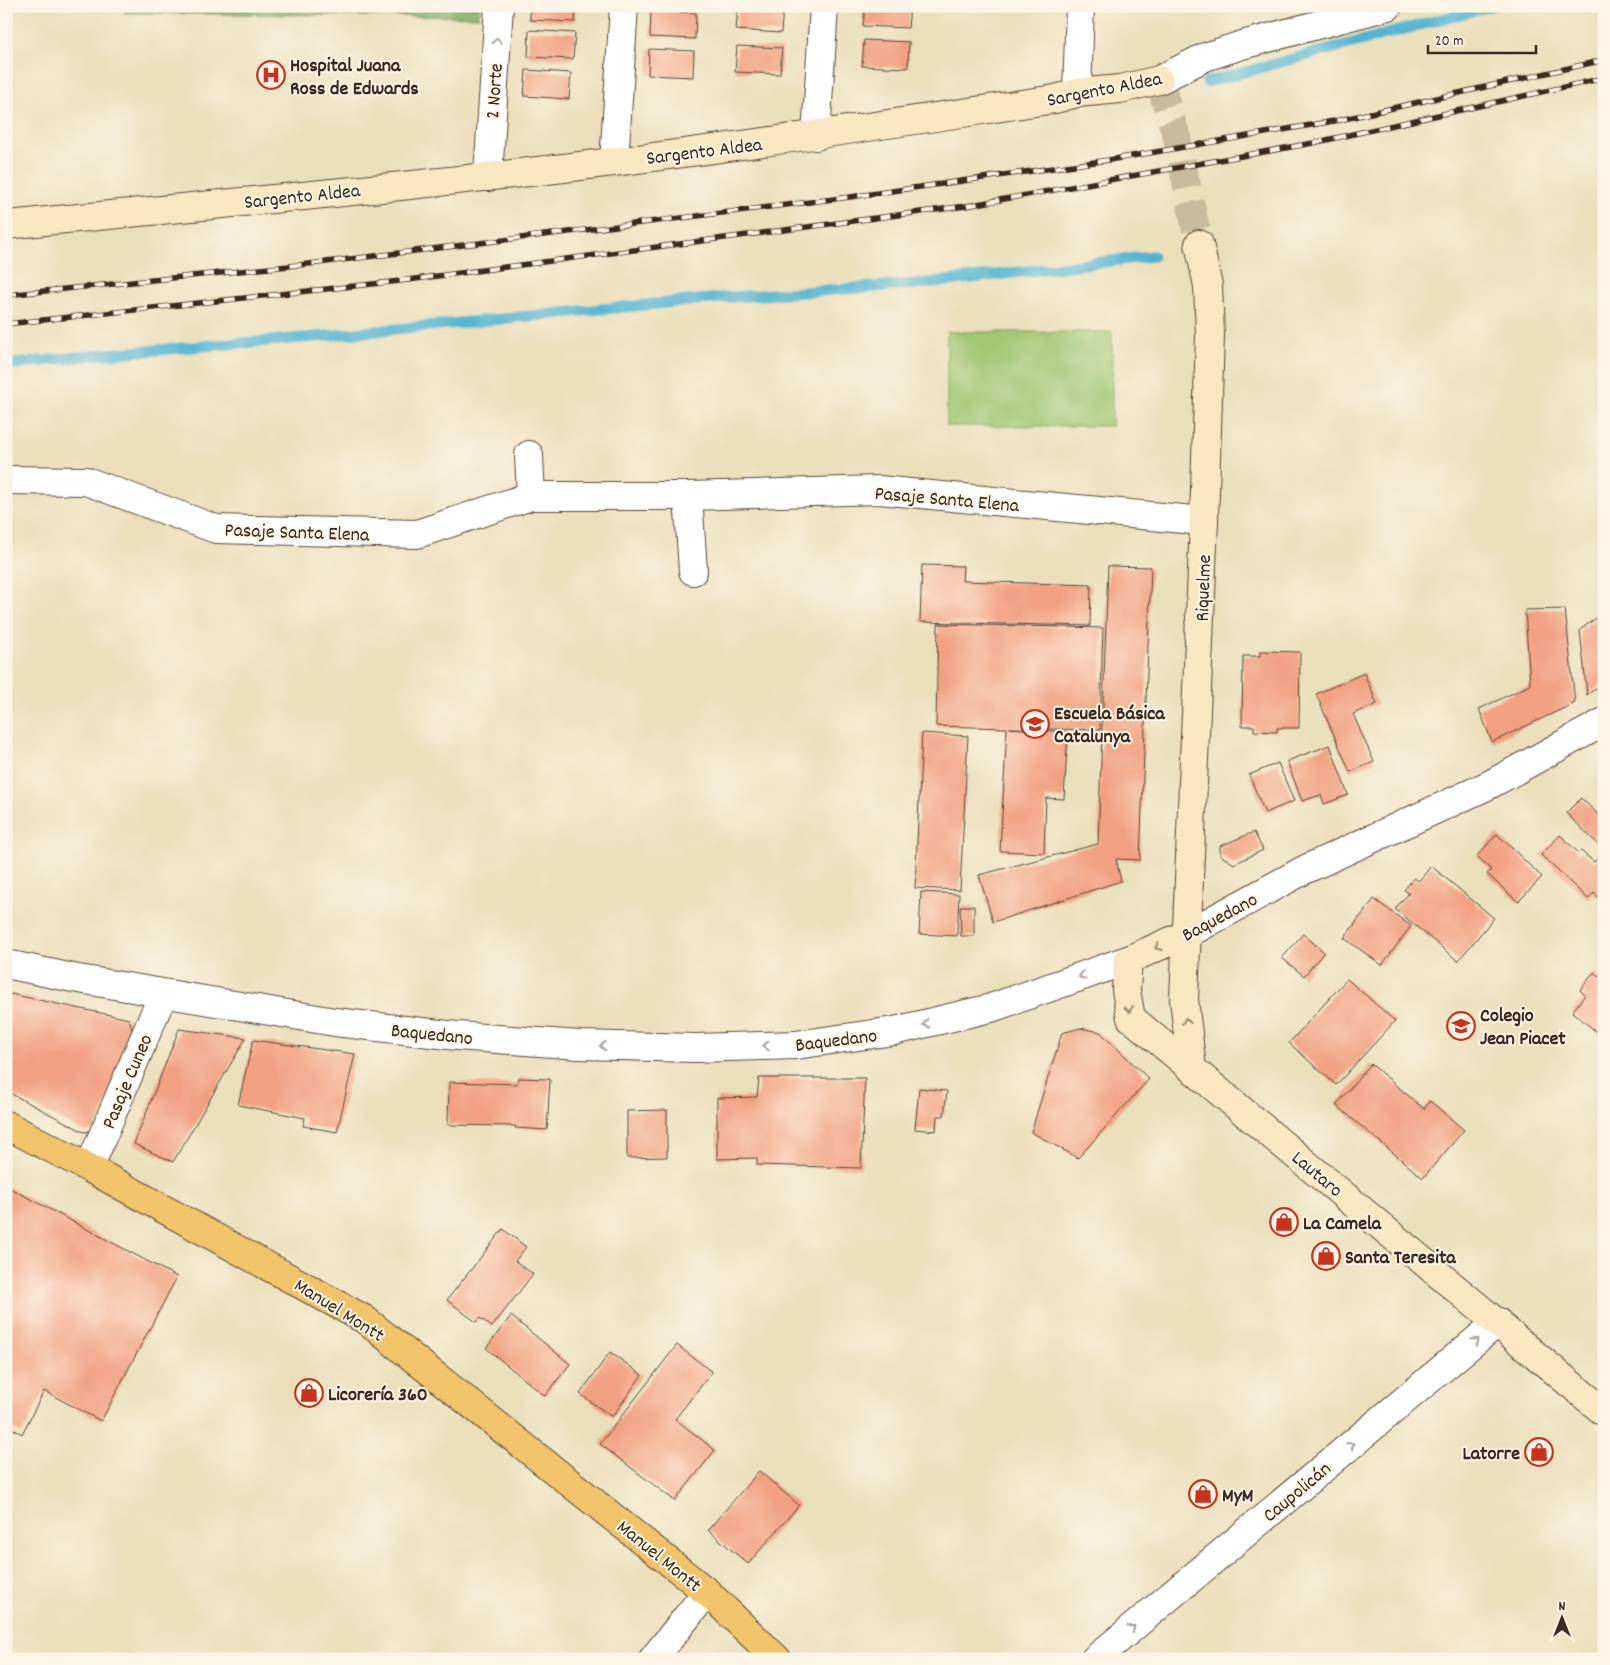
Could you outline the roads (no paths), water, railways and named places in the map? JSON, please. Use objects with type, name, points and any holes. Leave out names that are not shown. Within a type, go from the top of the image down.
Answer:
[{"type":"main road","name":"Sargento Aldea","points":[[6,225],[488,177],[614,162],[816,136],[1055,99],[1077,93],[1120,89],[1159,80]]},
{"type":"main road","name":"Riquelme","points":[[1187,934],[1210,335],[1208,286],[1199,244]]},
{"type":"main road","name":"Baquedano","points":[[1128,960],[1187,934]]},
{"type":"main road","points":[[1187,934],[1184,998],[1192,1069]]},
{"type":"main road","name":"Lautaro","points":[[1128,960],[1126,990],[1131,1018],[1604,1412]]},
{"type":"main road","name":"Manuel Montt","points":[[6,1125],[89,1168],[364,1319],[707,1592],[777,1659]]},
{"type":"street","name":"2 Norte","points":[[488,177],[499,6]]},
{"type":"street","points":[[614,162],[624,6]]},
{"type":"street","points":[[816,136],[824,6]]},
{"type":"street","points":[[1077,93],[1080,6]]},
{"type":"street","name":"Sargento Aldea","points":[[1159,80],[1205,57],[1242,45],[1388,6]]},
{"type":"street","points":[[529,455],[531,496]]},
{"type":"street","name":"Pasaje Santa Elena","points":[[6,480],[86,482],[216,529],[418,534],[531,496],[688,496],[880,490],[1204,521]]},
{"type":"street","points":[[688,496],[693,571]]},
{"type":"street","name":"Baquedano","points":[[1187,934],[1304,870],[1489,785],[1604,722]]},
{"type":"street","name":"Baquedano","points":[[6,964],[163,994],[335,1022],[457,1036],[579,1045],[695,1048],[796,1045],[894,1031],[991,1008],[1128,960]]},
{"type":"street","name":"Pasaje Cuneo","points":[[89,1168],[163,994]]},
{"type":"street","name":"Caupolicán","points":[[1095,1659],[1498,1322]]},
{"type":"street","points":[[653,1659],[707,1592]]},
{"type":"waterway","points":[[1207,82],[1491,6]]},
{"type":"waterway","points":[[6,365],[95,355],[303,338],[718,298],[930,283],[1153,256]]},
{"type":"tunnel","points":[[1159,80],[1177,138],[1199,244]]},
{"type":"railway","points":[[6,295],[318,263],[850,197],[1109,160],[1340,120],[1604,60]]},
{"type":"railway","points":[[6,324],[400,281],[966,206],[1313,143],[1604,78]]},
{"type":"place","name":"Hospital Juana Ross de Edwards","points":[[271,75]]},
{"type":"place","name":"Escuela Básica Catalunya","points":[[1035,724]]},
{"type":"place","name":"Colegio Jean Piacet","points":[[1461,1026]]},
{"type":"place","name":"La Camela","points":[[1284,1222]]},
{"type":"place","name":"Santa Teresita","points":[[1326,1256]]},
{"type":"place","name":"Licorería 360","points":[[309,1393]]},
{"type":"place","name":"Latorre","points":[[1539,1452]]},
{"type":"place","name":"MyM","points":[[1203,1494]]}]
